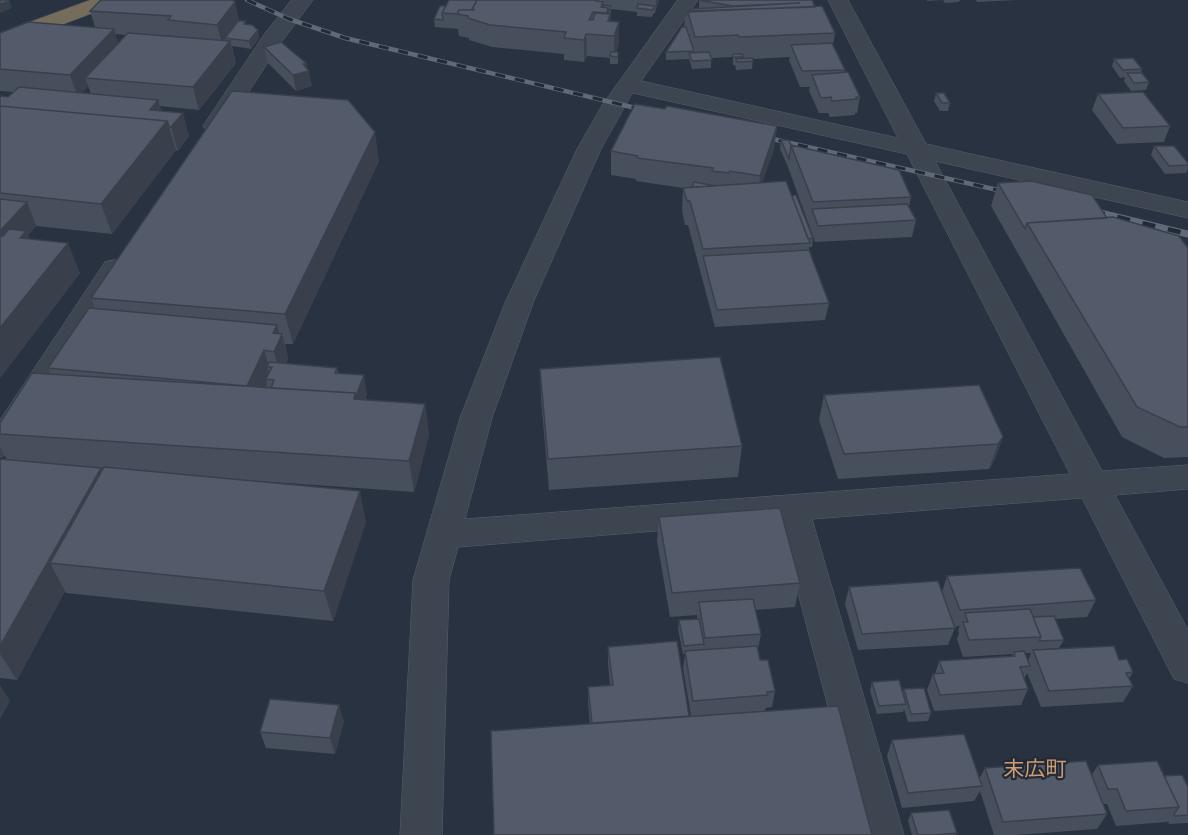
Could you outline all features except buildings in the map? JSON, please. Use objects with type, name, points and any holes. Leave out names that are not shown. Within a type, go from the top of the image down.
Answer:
[{"type":"highway","points":[[0,26],[71,0]]},
{"type":"highway","points":[[0,41],[110,0]]},
{"type":"street","points":[[200,147],[271,41],[303,0]]},
{"type":"street","points":[[421,835],[431,580],[446,534],[476,418],[519,303],[589,149],[614,104],[688,0]]},
{"type":"street","points":[[838,0],[1188,667]]},
{"type":"street","points":[[628,85],[1188,210]]},
{"type":"street","points":[[0,446],[126,252]]},
{"type":"street","points":[[446,534],[1188,477]]},
{"type":"street","points":[[792,507],[883,835]]},
{"type":"railway","points":[[247,0],[289,19],[345,38],[648,111]]},
{"type":"railway","points":[[759,136],[1011,193]]},
{"type":"railway","points":[[1090,211],[1098,213]]},
{"type":"railway","points":[[1092,211],[1188,234]]},
{"type":"district","name":"末広町","points":[[1035,769]]}]
